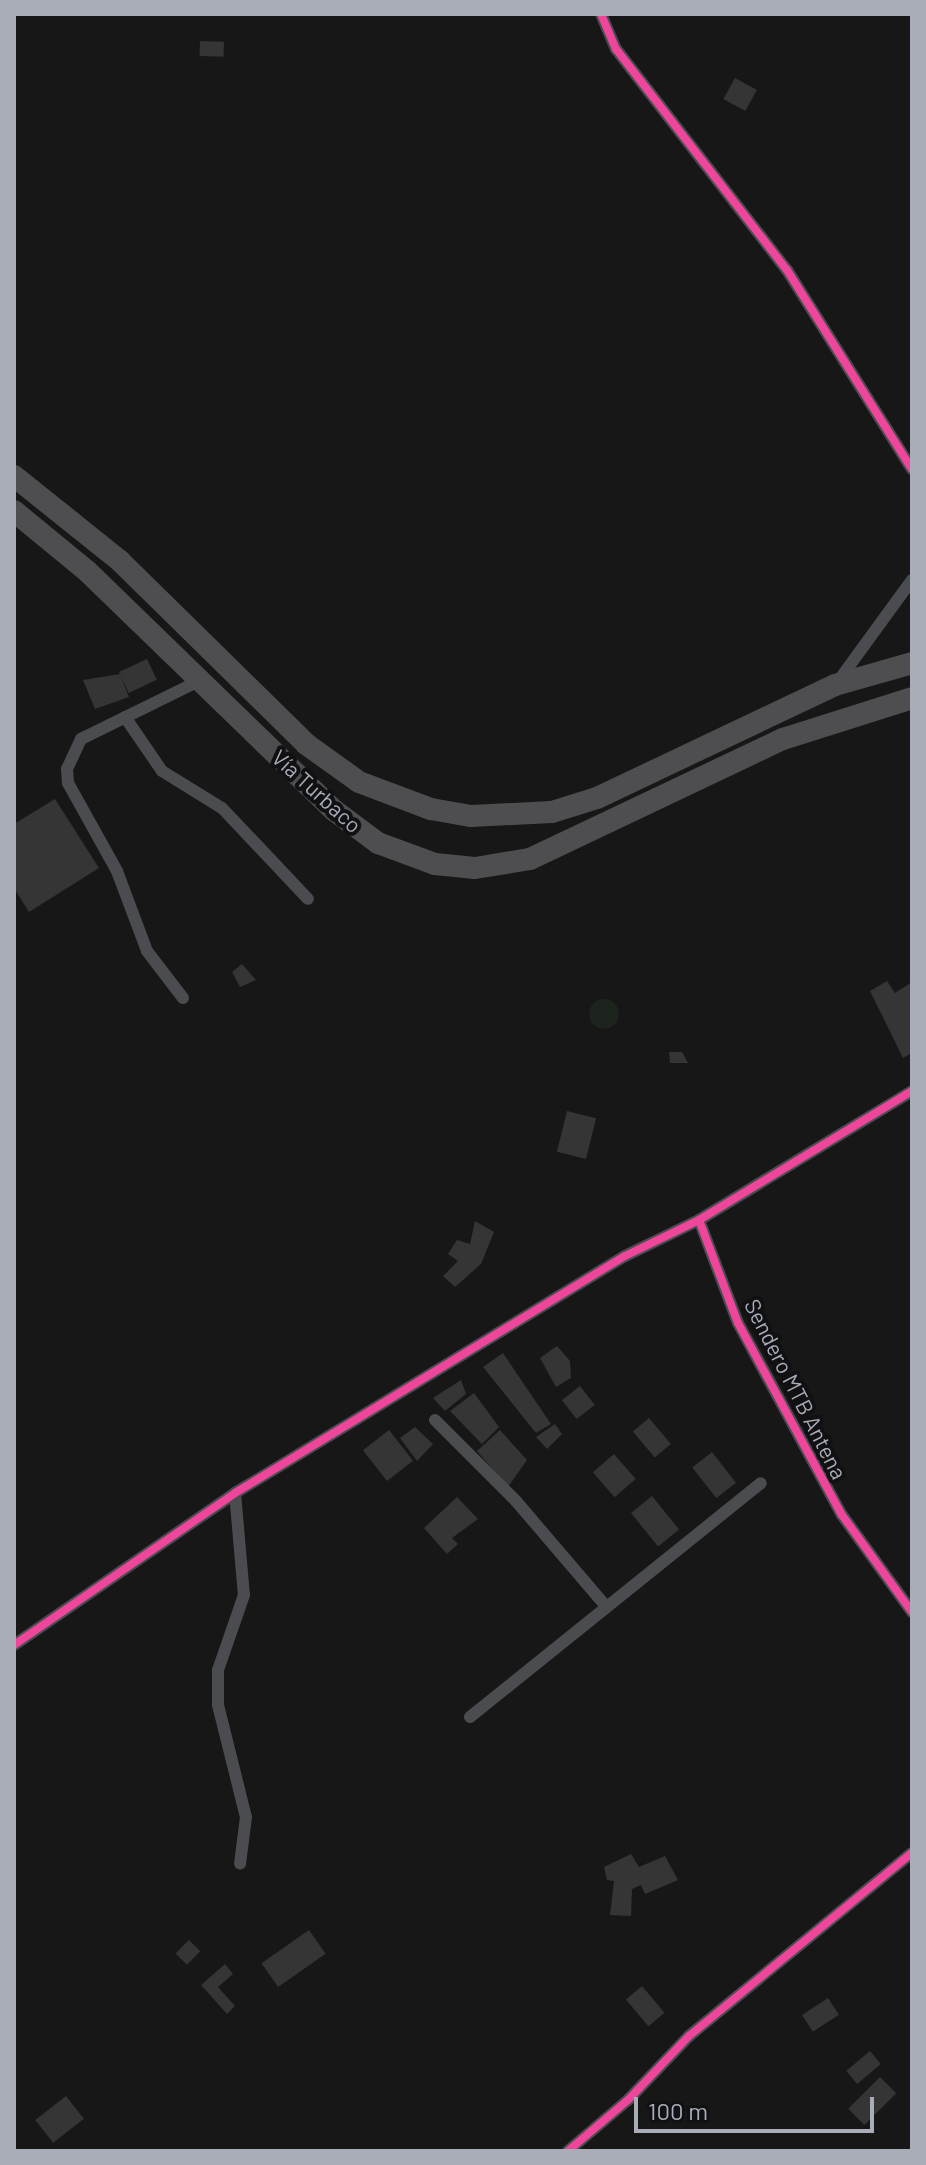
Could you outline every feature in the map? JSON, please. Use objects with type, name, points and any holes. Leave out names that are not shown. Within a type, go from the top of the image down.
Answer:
[{"type":"highway","name":"Vía Turbaco","points":[[14,476],[120,561],[306,744],[359,782],[431,809],[512,817],[567,808],[835,685],[912,663]]},
{"type":"highway","name":"Vía Turbaco","points":[[14,511],[87,571],[354,827],[413,858],[475,868],[530,859],[783,739],[912,698]]},
{"type":"street","points":[[601,14],[616,49],[787,270],[912,469]]},
{"type":"street","points":[[835,685],[912,580]]},
{"type":"street","points":[[183,998],[147,951],[117,871],[68,783],[71,752],[81,739],[199,681]]},
{"type":"street","points":[[125,717],[162,771],[222,808],[308,899]]},
{"type":"street","points":[[14,1645],[235,1493],[625,1256],[699,1220],[912,1091]]},
{"type":"street","name":"Sendero MTB Antena","points":[[699,1220],[738,1323],[842,1515],[912,1612]]},
{"type":"street","points":[[435,1420],[516,1501],[604,1604]]},
{"type":"street","points":[[470,1717],[604,1604],[761,1483]]},
{"type":"street","points":[[235,1493],[244,1595],[218,1670],[218,1705],[246,1817],[240,1864]]},
{"type":"street","points":[[568,2151],[628,2100],[689,2036],[912,1853]]},
{"type":"shaded area","points":[[604,999],[615,1003],[619,1014],[615,1025],[604,1029],[593,1025],[589,1014],[593,1003]]},
{"type":"building","points":[[200,41],[224,42],[223,57],[199,56]]},
{"type":"building","points":[[735,78],[757,90],[745,111],[723,99]]},
{"type":"building","points":[[147,659],[157,680],[129,693],[119,672]]},
{"type":"building","points":[[120,674],[129,697],[95,709],[83,680]]},
{"type":"building","points":[[55,799],[99,868],[29,912],[14,888],[14,824]]},
{"type":"building","points":[[242,964],[256,980],[240,987],[232,972]]},
{"type":"building","points":[[887,981],[895,993],[912,982],[912,1053],[903,1058],[870,991]]},
{"type":"building","points":[[669,1052],[682,1052],[688,1063],[670,1063]]},
{"type":"building","points":[[567,1111],[596,1118],[586,1159],[557,1152]]},
{"type":"building","points":[[475,1221],[494,1232],[481,1264],[455,1287],[443,1276],[458,1261],[448,1254],[457,1240],[470,1244]]},
{"type":"building","points":[[557,1346],[570,1361],[571,1378],[556,1387],[540,1358]]},
{"type":"building","points":[[503,1353],[551,1424],[536,1433],[483,1367]]},
{"type":"building","points":[[461,1380],[466,1394],[445,1411],[433,1398]]},
{"type":"building","points":[[580,1386],[595,1405],[577,1419],[562,1400]]},
{"type":"building","points":[[474,1393],[499,1427],[482,1444],[450,1411]]},
{"type":"building","points":[[649,1418],[671,1444],[655,1458],[633,1431]]},
{"type":"building","points":[[555,1424],[562,1434],[547,1449],[536,1437]]},
{"type":"building","points":[[415,1427],[433,1444],[417,1461],[400,1438]]},
{"type":"building","points":[[389,1430],[413,1461],[387,1481],[363,1450]]},
{"type":"building","points":[[500,1430],[527,1460],[508,1487],[477,1451]]},
{"type":"building","points":[[712,1452],[736,1483],[716,1498],[692,1467]]},
{"type":"building","points":[[614,1454],[636,1479],[615,1497],[593,1472]]},
{"type":"building","points":[[652,1496],[679,1529],[658,1546],[631,1513]]},
{"type":"building","points":[[457,1497],[478,1519],[452,1538],[458,1544],[447,1554],[424,1528]]},
{"type":"building","points":[[631,1854],[639,1867],[665,1856],[678,1880],[645,1894],[641,1885],[632,1889],[631,1916],[610,1915],[614,1881],[607,1880],[604,1867]]},
{"type":"building","points":[[309,1930],[326,1954],[278,1987],[261,1963]]},
{"type":"building","points":[[189,1940],[200,1951],[187,1965],[176,1953]]},
{"type":"building","points":[[225,1964],[233,1974],[218,1987],[235,2006],[227,2014],[201,1985]]},
{"type":"building","points":[[642,1986],[664,2013],[648,2026],[626,1999]]},
{"type":"building","points":[[828,1998],[839,2015],[813,2032],[802,2015]]},
{"type":"building","points":[[870,2051],[881,2064],[857,2084],[846,2071]]},
{"type":"building","points":[[880,2077],[896,2093],[864,2125],[848,2109]]},
{"type":"building","points":[[66,2096],[84,2119],[53,2143],[35,2120]]},
{"type":"cycle path","points":[[601,14],[616,49],[787,270],[912,469]]},
{"type":"cycle path","points":[[14,1645],[235,1493],[625,1256],[699,1220],[912,1091]]},
{"type":"cycle path","points":[[699,1220],[738,1323],[842,1515],[912,1612]]},
{"type":"cycle path","points":[[568,2151],[628,2100],[689,2036],[912,1853]]}]
